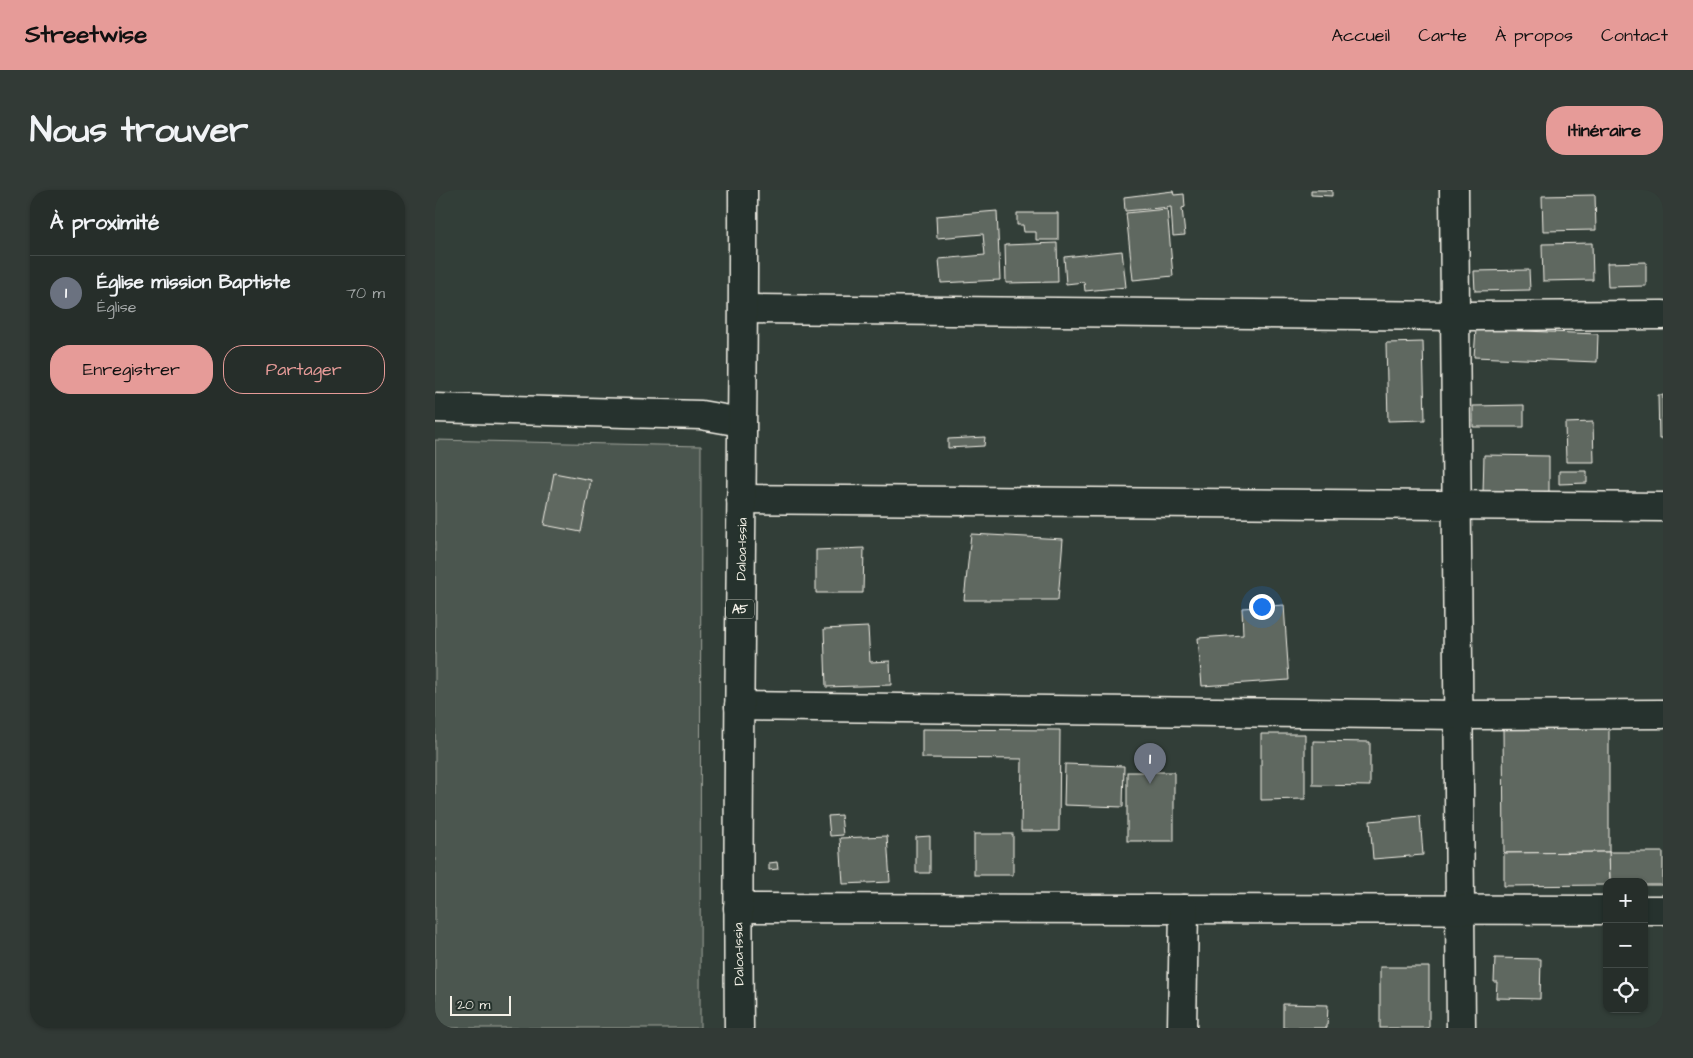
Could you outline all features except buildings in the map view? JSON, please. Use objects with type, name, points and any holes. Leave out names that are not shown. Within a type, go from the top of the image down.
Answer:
[{"type":"street","name":"Daloa-Issia","points":[[739,1028],[738,908],[741,422],[744,309],[743,190]]},
{"type":"street","points":[[1454,190],[1461,1028]]},
{"type":"street","points":[[744,309],[1455,316],[1663,315]]},
{"type":"street","points":[[435,408],[701,415],[741,422]]},
{"type":"street","points":[[435,426],[701,430],[741,422]]},
{"type":"street","points":[[741,499],[1663,507]]},
{"type":"street","points":[[739,706],[1459,715],[1663,714]]},
{"type":"street","points":[[738,908],[1603,910]]},
{"type":"street","points":[[1182,1028],[1183,908]]},
{"type":"street","points":[[1648,910],[1663,910]]},
{"type":"shaded area","points":[[435,440],[701,446],[700,1028],[435,1028]]},
{"type":"place","name":"Église mission Baptiste","points":[[1150,784]]}]
